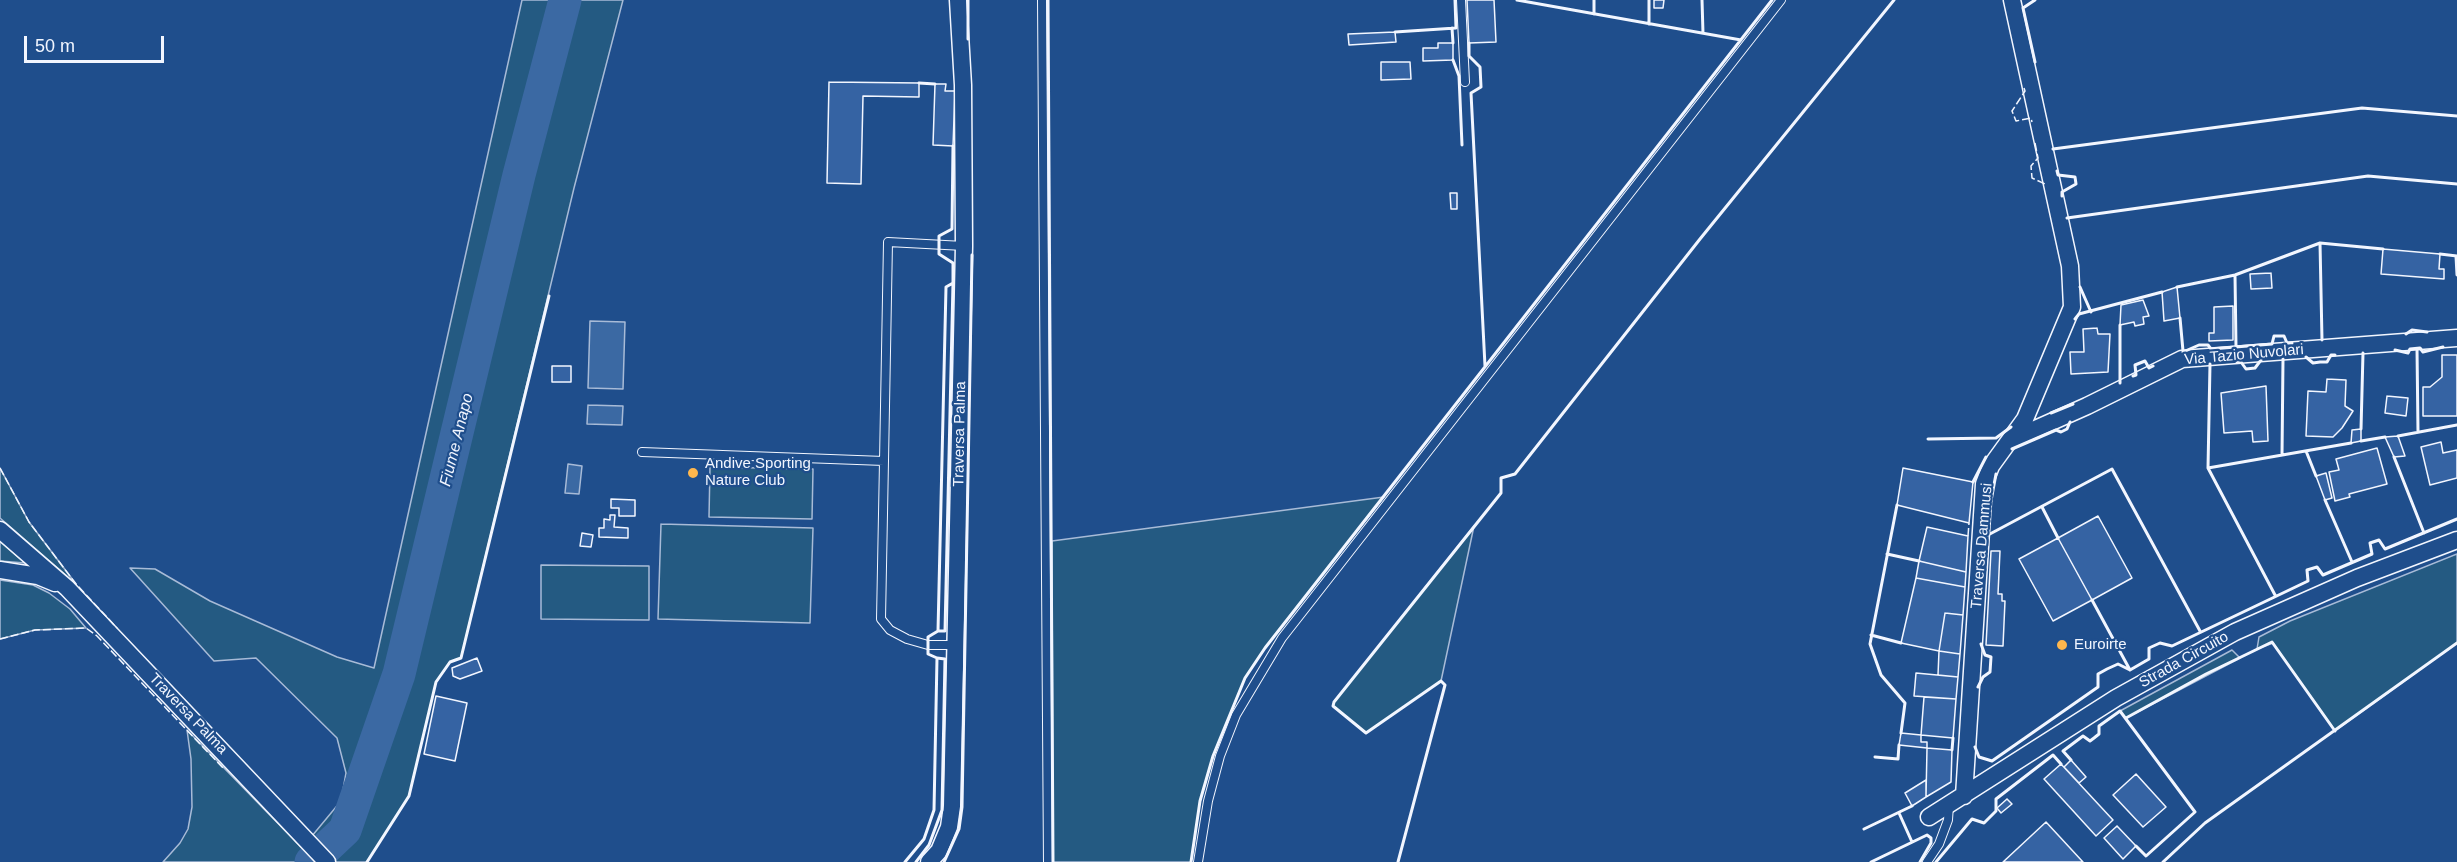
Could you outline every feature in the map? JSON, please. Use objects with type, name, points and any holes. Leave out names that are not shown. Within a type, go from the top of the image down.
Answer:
[{"type":"street","name":"Traversa Palma","points":[[929,862],[939,851],[949,827],[952,806],[964,246],[963,85],[958,0]]},
{"type":"street","name":"Traversa Dammusi","points":[[1964,796],[1984,484],[1991,466],[2013,439],[2025,419],[2072,307],[2073,287],[2068,255],[2012,0]]},
{"type":"street","name":"Via Tazio Nuvolari","points":[[2013,439],[2087,406],[2182,359],[2457,338]]},
{"type":"street","name":"Traversa Palma","points":[[0,530],[67,588],[327,862]]},
{"type":"street","name":"Strada Circuito","points":[[1929,817],[2116,698],[2235,632],[2357,578],[2457,540]]},
{"type":"street","points":[[0,570],[38,576],[67,588]]},
{"type":"lane","points":[[1042,0],[1048,862]]},
{"type":"lane","points":[[1461,0],[1465,82]]},
{"type":"lane","points":[[1198,862],[1208,801],[1220,756],[1236,715],[1282,638],[1782,0]]},
{"type":"lane","points":[[956,645],[928,645],[907,639],[890,630],[881,619],[888,242],[964,246]]},
{"type":"lane","points":[[642,452],[884,461]]},
{"type":"lane","points":[[1928,862],[1939,844],[1948,820],[1949,805]]},
{"type":"shaded area","points":[[522,0],[623,0],[574,188],[461,658],[450,662],[436,682],[409,796],[367,862],[163,862],[180,843],[188,829],[192,807],[191,759],[187,730],[302,848],[341,801],[346,773],[337,738],[256,658],[214,661],[130,568],[155,569],[210,601],[337,657],[374,668]]},
{"type":"shaded area","points":[[590,321],[625,322],[623,389],[588,388]]},
{"type":"shaded area","points":[[588,405],[623,406],[622,425],[587,424]]},
{"type":"shaded area","points":[[568,464],[582,466],[579,494],[565,493]]},
{"type":"shaded area","points":[[710,467],[813,469],[812,519],[709,517]]},
{"type":"shaded area","points":[[0,468],[29,522],[76,584],[0,518]]},
{"type":"shaded area","points":[[1384,497],[1265,648],[1245,678],[1213,756],[1200,802],[1191,862],[1053,862],[1052,541]]},
{"type":"shaded area","points":[[661,524],[813,528],[810,623],[658,619]]},
{"type":"shaded area","points":[[1474,526],[1441,681],[1366,733],[1333,706],[1334,702]]},
{"type":"shaded area","points":[[0,541],[25,563],[0,561]]},
{"type":"shaded area","points":[[2457,554],[2457,643],[2335,731],[2273,643],[2257,649],[2259,637],[2290,621]]},
{"type":"shaded area","points":[[541,565],[649,566],[649,620],[541,619]]},
{"type":"shaded area","points":[[0,580],[33,585],[49,593],[70,609],[86,628],[35,630],[0,639]]},
{"type":"shaded area","points":[[2232,650],[2240,658],[2126,718],[2120,711]]},
{"type":"building","points":[[1467,0],[1494,0],[1496,42],[1469,43]]},
{"type":"building","points":[[1654,0],[1664,0],[1663,8],[1654,8]]},
{"type":"building","points":[[1395,32],[1396,42],[1349,45],[1348,34]]},
{"type":"building","points":[[1438,43],[1453,43],[1453,60],[1423,61],[1423,48],[1438,48]]},
{"type":"building","points":[[1381,62],[1410,62],[1411,79],[1381,80]]},
{"type":"building","points":[[829,82],[919,83],[919,97],[863,96],[861,184],[827,183]]},
{"type":"building","points":[[935,84],[946,84],[945,91],[955,91],[953,146],[933,145]]},
{"type":"building","points":[[1450,193],[1457,193],[1457,209],[1451,209]]},
{"type":"building","points":[[2383,249],[2440,254],[2439,269],[2444,269],[2444,279],[2381,274]]},
{"type":"building","points":[[2271,273],[2272,288],[2251,289],[2250,274]]},
{"type":"building","points":[[2177,287],[2180,318],[2164,321],[2162,292]]},
{"type":"building","points":[[2143,300],[2149,316],[2143,317],[2144,324],[2135,326],[2134,322],[2120,325],[2121,305]]},
{"type":"building","points":[[2233,306],[2233,340],[2209,341],[2209,333],[2214,333],[2214,307]]},
{"type":"building","points":[[2097,328],[2098,334],[2110,334],[2108,372],[2071,374],[2070,352],[2084,352],[2083,329]]},
{"type":"building","points":[[2442,355],[2457,355],[2457,416],[2423,416],[2423,387],[2430,387],[2442,377]]},
{"type":"building","points":[[552,366],[571,366],[571,382],[552,382]]},
{"type":"building","points":[[2327,379],[2346,380],[2345,406],[2353,411],[2333,437],[2306,436],[2308,391],[2326,392]]},
{"type":"building","points":[[2266,386],[2268,441],[2253,442],[2252,431],[2224,433],[2221,393]]},
{"type":"building","points":[[2387,396],[2408,398],[2406,416],[2385,413]]},
{"type":"building","points":[[2361,429],[2361,441],[2351,443],[2352,430]]},
{"type":"building","points":[[2398,436],[2405,456],[2394,457],[2385,437]]},
{"type":"building","points":[[2441,442],[2443,453],[2457,450],[2457,478],[2430,485],[2421,447]]},
{"type":"building","points":[[2377,448],[2387,484],[2349,494],[2350,497],[2335,501],[2329,472],[2339,470],[2336,459]]},
{"type":"building","points":[[1903,468],[1973,482],[1969,523],[1897,505]]},
{"type":"building","points":[[2326,473],[2332,498],[2325,500],[2316,476]]},
{"type":"building","points":[[611,499],[635,500],[635,516],[619,516],[619,508],[611,508]]},
{"type":"building","points":[[610,515],[615,515],[614,527],[628,528],[628,538],[599,537],[599,528],[604,528],[604,519],[610,520]]},
{"type":"building","points":[[2098,516],[2132,578],[2092,600],[2058,538]]},
{"type":"building","points":[[1927,527],[1968,536],[1966,572],[1919,561]]},
{"type":"building","points":[[582,533],[593,535],[591,547],[580,546]]},
{"type":"building","points":[[2058,538],[2092,600],[2053,621],[2019,559]]},
{"type":"building","points":[[1991,551],[2000,551],[1998,594],[2002,594],[2002,601],[2005,601],[2003,646],[1986,645]]},
{"type":"building","points":[[1919,561],[1966,572],[1965,587],[1916,578]]},
{"type":"building","points":[[1916,578],[1965,587],[1963,615],[1945,613],[1939,651],[1901,643]]},
{"type":"building","points":[[1945,613],[1963,615],[1960,654],[1939,651]]},
{"type":"building","points":[[1939,651],[1960,654],[1958,677],[1938,675]]},
{"type":"building","points":[[477,658],[482,671],[460,679],[453,676],[452,668]]},
{"type":"building","points":[[1916,673],[1958,677],[1956,699],[1914,696]]},
{"type":"building","points":[[436,696],[467,703],[455,761],[424,754]]},
{"type":"building","points":[[1924,697],[1956,699],[1953,738],[1921,735]]},
{"type":"building","points":[[1901,733],[1921,735],[1921,742],[1927,742],[1927,748],[1899,745]]},
{"type":"building","points":[[1927,748],[1952,750],[1951,782],[1926,797]]},
{"type":"building","points":[[2071,760],[2086,777],[2079,783],[2064,767]]},
{"type":"building","points":[[2061,764],[2113,820],[2096,836],[2044,779]]},
{"type":"building","points":[[2136,774],[2166,807],[2143,827],[2113,795]]},
{"type":"building","points":[[1926,780],[1926,797],[1912,806],[1905,793]]},
{"type":"building","points":[[2007,799],[2012,804],[2001,813],[1997,808]]},
{"type":"building","points":[[2046,822],[2083,862],[2003,862]]},
{"type":"building","points":[[2117,826],[2136,846],[2123,859],[2104,838]]},
{"type":"waterway","name":"Fiume Anapo","points":[[311,862],[345,830],[399,674],[519,175],[565,0]]},
{"type":"fence","points":[[2024,88],[2025,91],[2012,111],[2016,121],[2031,118],[2032,122]]},
{"type":"fence","points":[[2035,143],[2038,158],[2031,166],[2032,178],[2045,184]]},
{"type":"fence","points":[[0,468],[29,522],[76,584],[117,628]]},
{"type":"fence","points":[[1968,536],[1969,523]]},
{"type":"fence","points":[[0,639],[35,630],[86,628],[97,636],[223,768]]},
{"type":"wall","points":[[968,0],[968,39]]},
{"type":"wall","points":[[1048,0],[1053,862]]},
{"type":"wall","points":[[1395,32],[1456,28],[1455,0]]},
{"type":"wall","points":[[1517,0],[1741,40]]},
{"type":"wall","points":[[1594,0],[1594,14]]},
{"type":"wall","points":[[1649,0],[1649,24]]},
{"type":"wall","points":[[1702,0],[1703,33]]},
{"type":"wall","points":[[1191,862],[1200,801],[1213,756],[1245,678],[1265,648],[1772,0]]},
{"type":"wall","points":[[1398,862],[1445,685],[1441,681],[1366,733],[1333,706],[1334,702],[1501,493],[1501,478],[1515,474],[1700,239],[1894,0]]},
{"type":"wall","points":[[2035,0],[2023,8],[2035,62]]},
{"type":"wall","points":[[1452,28],[1453,43]]},
{"type":"wall","points":[[1469,43],[1469,56],[1480,67],[1481,87],[1471,93],[1485,366]]},
{"type":"wall","points":[[1453,60],[1459,76],[1462,145]]},
{"type":"wall","points":[[919,83],[935,84]]},
{"type":"wall","points":[[2053,149],[2362,108],[2457,116]]},
{"type":"wall","points":[[905,862],[924,839],[934,810],[937,658],[928,654],[928,637],[938,631],[946,287],[953,283],[953,263],[939,254],[939,236],[952,229],[953,146]]},
{"type":"wall","points":[[2057,171],[2058,175],[2075,177],[2076,184],[2062,192],[2062,196]]},
{"type":"wall","points":[[2067,218],[2368,176],[2457,184]]},
{"type":"wall","points":[[2320,243],[2322,340]]},
{"type":"wall","points":[[2177,287],[2235,275],[2320,243],[2383,249]]},
{"type":"wall","points":[[2440,254],[2457,256]]},
{"type":"wall","points":[[944,862],[959,829],[962,807],[972,255]]},
{"type":"wall","points":[[2456,256],[2457,275]]},
{"type":"wall","points":[[2235,275],[2236,347]]},
{"type":"wall","points":[[938,631],[945,631],[953,283]]},
{"type":"wall","points":[[2080,287],[2091,312]]},
{"type":"wall","points":[[2075,319],[2079,314],[2162,292]]},
{"type":"wall","points":[[367,862],[409,796],[436,682],[450,662],[461,658],[549,296]]},
{"type":"wall","points":[[2180,318],[2183,351]]},
{"type":"wall","points":[[2120,325],[2120,383]]},
{"type":"wall","points":[[2406,334],[2412,330],[2427,332]]},
{"type":"wall","points":[[2183,352],[2199,345],[2208,345],[2211,349],[2272,344],[2274,336],[2284,336],[2287,343],[2292,343]]},
{"type":"wall","points":[[2395,350],[2408,353],[2410,349],[2420,348],[2423,352],[2443,347]]},
{"type":"wall","points":[[2417,349],[2418,432]]},
{"type":"wall","points":[[2361,429],[2363,353]]},
{"type":"wall","points":[[2306,357],[2313,363],[2327,362],[2331,355],[2335,355]]},
{"type":"wall","points":[[2282,455],[2283,359]]},
{"type":"wall","points":[[2237,362],[2241,362],[2246,369],[2255,368],[2261,360]]},
{"type":"wall","points":[[2133,376],[2136,375],[2135,365],[2145,361],[2149,368],[2153,366]]},
{"type":"wall","points":[[2210,364],[2208,468],[2275,595]]},
{"type":"wall","points":[[2051,413],[2073,404]]},
{"type":"wall","points":[[2012,449],[2056,430],[2061,432],[2067,429],[2070,422]]},
{"type":"wall","points":[[2398,436],[2457,425]]},
{"type":"wall","points":[[1928,439],[1996,438],[2011,427]]},
{"type":"wall","points":[[2361,441],[2385,437]]},
{"type":"wall","points":[[2208,468],[2351,443]]},
{"type":"wall","points":[[2306,451],[2316,476]]},
{"type":"wall","points":[[1973,482],[1986,457]]},
{"type":"wall","points":[[2394,457],[2424,533]]},
{"type":"wall","points":[[1988,535],[2112,469],[2200,631]]},
{"type":"wall","points":[[1991,501],[1996,474]]},
{"type":"wall","points":[[2325,500],[2352,562]]},
{"type":"wall","points":[[1897,505],[1870,644],[1881,675],[1905,703],[1901,733]]},
{"type":"wall","points":[[2042,507],[2058,538]]},
{"type":"wall","points":[[1975,747],[1979,757],[1992,761],[2098,687],[2098,674],[2107,669],[2118,664],[2130,670],[2149,659],[2149,648],[2160,643],[2172,646],[2308,581],[2307,570],[2317,567],[2323,575],[2372,554],[2370,543],[2379,540],[2385,549],[2457,519]]},
{"type":"wall","points":[[1887,554],[1919,561]]},
{"type":"wall","points":[[2092,600],[2130,670]]},
{"type":"wall","points":[[1871,635],[1901,643]]},
{"type":"wall","points":[[2126,718],[2206,674],[2272,642],[2335,731]]},
{"type":"wall","points":[[2163,862],[2205,823],[2457,643]]},
{"type":"wall","points":[[1978,687],[1983,677],[1990,672],[1991,657],[1985,655],[1981,644]]},
{"type":"wall","points":[[916,862],[929,845],[942,810],[945,659],[937,658]]},
{"type":"wall","points":[[2071,760],[2063,751],[2083,736],[2090,741],[2099,734],[2099,726],[2120,711],[2195,812],[2146,856],[2136,846]]},
{"type":"wall","points":[[1952,750],[1953,738]]},
{"type":"wall","points":[[1875,757],[1898,759],[1899,745]]},
{"type":"wall","points":[[1936,862],[1972,819],[1984,823],[1996,811],[1996,799],[2053,755],[2061,764]]},
{"type":"wall","points":[[1864,829],[1912,806]]},
{"type":"wall","points":[[1899,813],[1912,842]]},
{"type":"wall","points":[[1871,862],[1927,835],[1931,838],[1931,843],[1920,862]]},
{"type":"place","name":"Andive Sporting Nature Club","points":[[693,473]]},
{"type":"place","name":"Euroirte","points":[[2062,645]]}]
